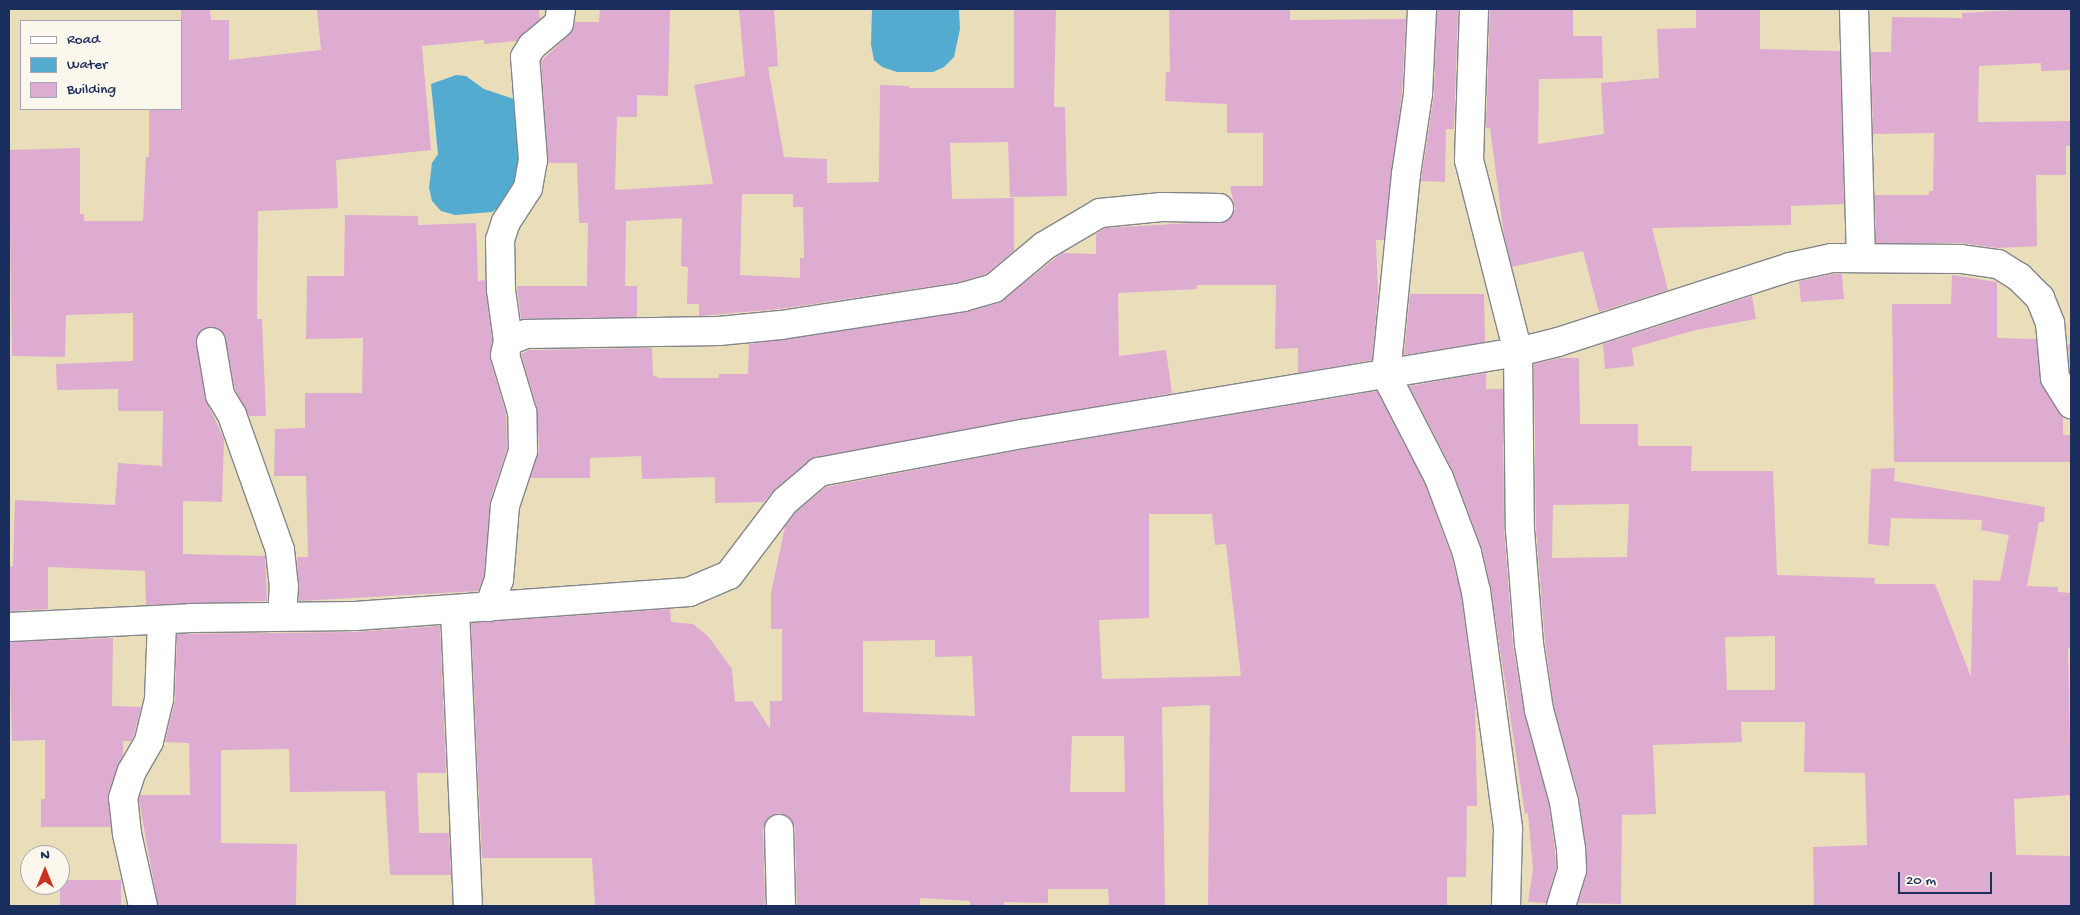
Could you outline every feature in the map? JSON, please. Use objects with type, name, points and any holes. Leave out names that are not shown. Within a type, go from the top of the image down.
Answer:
[{"type":"street","points":[[489,607],[499,580],[505,506],[524,451],[522,412],[505,356],[508,341],[501,290],[500,240],[506,222],[528,188],[533,160],[525,57],[532,46],[559,23],[561,9]]},
{"type":"street","points":[[1422,9],[1418,94],[1406,174],[1386,375],[1439,478],[1467,553],[1476,591],[1508,829],[1506,906]]},
{"type":"street","points":[[1474,9],[1471,178],[1518,352],[1520,530],[1529,644],[1539,710],[1564,802],[1571,849],[1572,870],[1561,906]]},
{"type":"street","points":[[1854,9],[1861,257]]},
{"type":"street","points":[[508,341],[526,334],[719,331],[772,326],[963,297],[994,288],[1044,246],[1100,213],[1162,207],[1219,208]]},
{"type":"street","points":[[9,627],[455,610],[689,592],[729,575],[785,501],[818,472],[1022,434],[1518,352],[1558,342],[1790,267],[1832,258],[1961,259],[1998,264],[2019,277],[2040,298],[2050,323],[2055,378],[2071,404]]},
{"type":"street","points":[[211,342],[220,395],[232,415],[280,550],[284,586],[282,616]]},
{"type":"street","points":[[455,610],[468,906]]},
{"type":"street","points":[[143,906],[127,834],[123,798],[132,771],[149,741],[159,699],[162,620]]},
{"type":"street","points":[[779,829],[781,906]]},
{"type":"water","points":[[872,9],[959,9],[960,29],[954,57],[944,67],[933,72],[897,72],[882,67],[874,60],[871,45]]},
{"type":"water","points":[[456,75],[466,76],[484,89],[514,99],[517,109],[520,174],[505,203],[492,212],[455,215],[441,211],[432,201],[429,188],[432,163],[438,154],[431,84]]},
{"type":"building","points":[[181,9],[210,9],[211,20],[229,20],[229,60],[321,50],[317,9],[539,9],[540,19],[517,41],[484,44],[484,40],[422,46],[431,150],[336,160],[338,208],[258,211],[257,319],[262,319],[266,416],[249,416],[235,389],[223,332],[208,327],[197,336],[205,398],[224,439],[222,502],[183,501],[183,554],[265,556],[267,601],[146,605],[145,571],[48,567],[48,609],[9,611],[9,566],[13,566],[15,500],[115,505],[118,463],[162,466],[163,411],[118,411],[118,389],[57,390],[56,364],[133,361],[133,313],[66,315],[65,357],[12,356],[9,150],[80,148],[80,214],[84,214],[84,221],[143,221],[146,157],[149,157],[149,110],[182,110]]},
{"type":"building","points":[[600,9],[670,9],[668,96],[637,95],[637,117],[617,117],[615,190],[713,184],[694,85],[745,76],[739,9],[774,9],[778,66],[768,67],[784,157],[827,159],[827,183],[879,182],[880,85],[909,86],[909,88],[1014,88],[1014,9],[1056,9],[1054,107],[1065,107],[1067,196],[1010,197],[1008,142],[950,143],[952,199],[1014,198],[1014,251],[986,274],[960,282],[779,309],[699,316],[699,304],[687,304],[688,267],[681,266],[682,218],[626,221],[625,286],[637,286],[637,317],[521,319],[517,286],[587,286],[588,223],[579,223],[577,163],[548,163],[541,61],[569,35],[575,22],[599,22]],"holes":[[[742,194],[793,194],[793,207],[803,207],[804,258],[800,258],[800,278],[740,275]]]},
{"type":"building","points":[[1169,9],[1290,9],[1290,20],[1406,19],[1402,92],[1384,240],[1376,240],[1378,293],[1372,360],[1298,373],[1298,348],[1275,349],[1276,285],[1197,285],[1197,289],[1118,293],[1119,356],[1166,350],[1172,393],[816,457],[775,489],[764,502],[715,503],[715,477],[642,479],[641,456],[590,458],[590,478],[530,478],[539,451],[537,408],[521,354],[529,350],[652,348],[653,375],[659,378],[719,378],[719,374],[748,374],[749,344],[966,312],[999,303],[1062,253],[1096,254],[1096,234],[1105,228],[1227,221],[1235,209],[1230,186],[1263,186],[1263,133],[1227,133],[1227,104],[1165,101],[1166,72],[1170,72]]},
{"type":"building","points":[[1437,9],[1458,9],[1454,129],[1446,129],[1445,182],[1421,181],[1434,95]]},
{"type":"building","points":[[1490,9],[1573,9],[1573,36],[1602,36],[1603,78],[1539,79],[1538,144],[1604,134],[1601,83],[1659,78],[1657,29],[1696,28],[1696,9],[1760,9],[1760,49],[1840,51],[1844,204],[1791,206],[1791,225],[1652,228],[1668,290],[1599,312],[1583,251],[1512,267],[1504,235],[1490,128],[1486,128]]},
{"type":"building","points":[[2071,9],[2071,70],[2041,71],[2041,63],[1979,66],[1978,122],[2071,121],[2071,146],[2066,146],[2066,175],[2036,175],[2037,246],[1997,248],[1961,243],[1876,243],[1875,195],[1929,195],[1929,191],[1933,191],[1934,133],[1873,134],[1871,52],[1891,52],[1892,17],[1962,18],[1962,13]]},
{"type":"building","points":[[345,215],[418,216],[418,225],[476,223],[478,281],[485,280],[492,340],[490,359],[506,414],[507,449],[490,501],[484,577],[478,591],[299,601],[297,557],[308,557],[306,476],[274,476],[275,429],[305,428],[305,393],[362,393],[363,338],[306,339],[307,276],[344,276]]},
{"type":"building","points":[[1842,274],[1844,299],[1801,302],[1799,281]]},
{"type":"building","points":[[1952,275],[1997,282],[1997,338],[2036,339],[2042,386],[2063,418],[2063,435],[2071,435],[2071,462],[1894,462],[1892,304],[1951,304]]},
{"type":"building","points":[[1410,294],[1484,294],[1485,342],[1404,355]]},
{"type":"building","points":[[1752,296],[1756,319],[1696,330],[1632,348],[1634,366],[1605,369],[1603,344]]},
{"type":"building","points":[[2068,344],[2071,344],[2071,375],[2070,373]]},
{"type":"building","points":[[1560,358],[1579,358],[1580,424],[1638,424],[1638,446],[1692,446],[1691,471],[1773,471],[1777,575],[1875,578],[1874,584],[1935,584],[1971,677],[1973,580],[2000,581],[2009,535],[1981,530],[1982,520],[1891,518],[1889,546],[1868,544],[1871,469],[1895,468],[1894,481],[2045,507],[2044,522],[2039,522],[2027,586],[2058,587],[2058,592],[2071,593],[2071,648],[2068,648],[2071,795],[2014,799],[2016,855],[2071,856],[2071,906],[1814,906],[1813,847],[1867,845],[1865,773],[1804,772],[1805,722],[1741,722],[1742,742],[1653,745],[1656,814],[1622,815],[1621,904],[1578,903],[1587,874],[1586,847],[1579,798],[1554,707],[1545,642],[1536,529],[1534,364]],"holes":[[[1629,504],[1627,557],[1552,558],[1553,505]],[[1775,636],[1775,690],[1727,690],[1725,637]]]},
{"type":"building","points":[[1486,373],[1486,389],[1503,389],[1504,530],[1513,645],[1524,712],[1549,805],[1555,851],[1556,868],[1546,903],[1528,902],[1533,870],[1528,813],[1525,814],[1491,589],[1482,549],[1453,471],[1409,386]]},
{"type":"building","points":[[1377,391],[1425,484],[1452,558],[1461,594],[1475,700],[1477,806],[1467,806],[1466,877],[1447,877],[1447,906],[1208,906],[1210,705],[1162,707],[1165,906],[1109,906],[1108,889],[1048,889],[1048,903],[1004,902],[1004,906],[970,906],[970,901],[920,898],[920,906],[797,906],[795,828],[787,816],[779,813],[770,816],[763,829],[765,906],[595,906],[592,858],[482,858],[471,623],[670,609],[671,622],[693,624],[708,636],[732,669],[735,702],[752,701],[770,729],[770,701],[782,701],[782,629],[771,629],[771,593],[785,527],[796,512],[826,487],[1025,449]],"holes":[[[1149,514],[1212,514],[1215,545],[1226,544],[1241,676],[1102,679],[1099,620],[1149,618]],[[935,640],[935,657],[972,656],[975,716],[863,712],[863,641]],[[1072,736],[1124,736],[1125,792],[1070,792]]]},
{"type":"building","points":[[440,626],[446,773],[417,773],[419,833],[449,833],[451,875],[390,875],[385,791],[290,792],[289,749],[221,750],[221,843],[297,844],[296,906],[158,906],[139,800],[140,795],[190,795],[189,743],[165,742],[175,700],[177,634],[355,632]]},
{"type":"building","points":[[113,638],[112,706],[141,707],[131,741],[123,741],[123,755],[108,793],[111,827],[41,827],[41,799],[45,799],[45,740],[12,741],[9,642]]},
{"type":"building","points":[[70,880],[121,880],[121,906],[60,906],[60,895],[70,895]]}]
